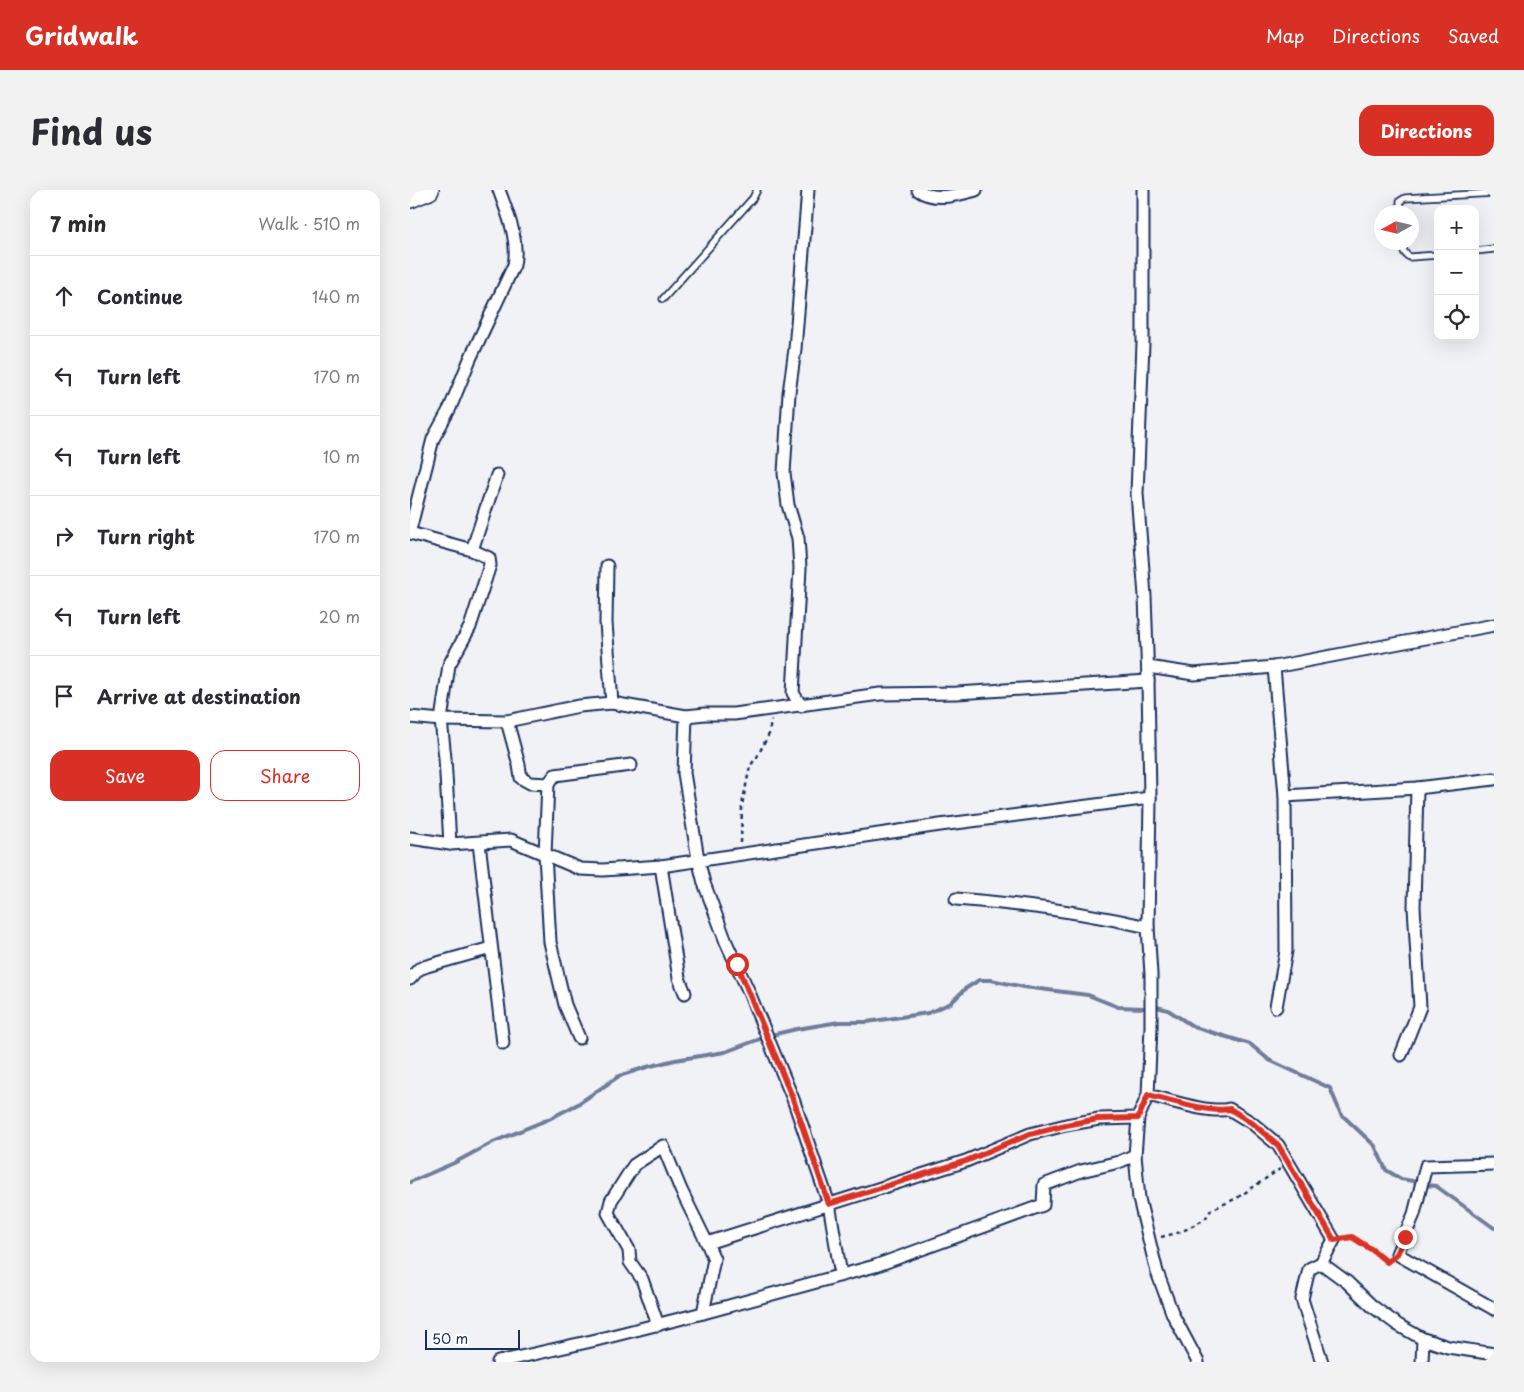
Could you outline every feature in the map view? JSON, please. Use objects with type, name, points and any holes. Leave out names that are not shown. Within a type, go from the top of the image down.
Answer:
[{"type":"main road","points":[[410,198],[429,190]]},
{"type":"street","points":[[450,844],[441,720],[448,665],[470,627],[490,565],[489,558],[472,550],[410,531],[433,439],[450,408],[470,359],[514,265],[516,251],[513,231],[499,190]]},
{"type":"street","points":[[801,706],[794,693],[800,568],[798,538],[788,505],[784,473],[789,393],[796,340],[808,190]]},
{"type":"street","points":[[918,190],[932,196],[953,196],[976,190]]},
{"type":"street","points":[[1143,190],[1143,343],[1137,492],[1148,666],[1150,798],[1148,927],[1151,1018],[1148,1095],[1138,1118],[1134,1155],[1139,1199],[1156,1272],[1173,1315],[1198,1362]]},
{"type":"street","points":[[472,550],[497,475]]},
{"type":"street","points":[[607,566],[606,623],[612,703]]},
{"type":"street","points":[[1148,666],[1194,674],[1274,667],[1494,625]]},
{"type":"street","points":[[1274,667],[1285,796],[1286,951],[1276,1008]]},
{"type":"street","points":[[410,717],[441,720],[507,721],[579,706],[612,703],[686,716],[734,714],[880,694],[957,692],[1148,681]]},
{"type":"street","points":[[772,708],[794,693]]},
{"type":"street","points":[[686,716],[684,773],[698,859],[704,883],[720,927],[793,1099],[829,1204],[841,1275]]},
{"type":"street","points":[[507,721],[520,765],[521,778],[530,783],[548,784]]},
{"type":"street","points":[[580,1038],[565,1005],[550,942],[545,854],[548,784],[555,775],[630,765]]},
{"type":"street","points":[[1285,796],[1417,788],[1494,779]]},
{"type":"street","points":[[1400,1056],[1420,1007],[1414,907],[1417,788]]},
{"type":"street","points":[[410,838],[450,844],[511,840],[580,869],[603,870],[661,866],[698,859],[940,825],[1150,798]]},
{"type":"street","points":[[479,842],[504,1043]]},
{"type":"street","points":[[661,866],[679,978],[685,993]]},
{"type":"street","points":[[956,899],[1029,905],[1109,918],[1148,927]]},
{"type":"street","points":[[410,978],[419,969],[426,966],[491,948]]},
{"type":"street","points":[[1148,1095],[1185,1104],[1222,1110],[1230,1109],[1252,1123],[1278,1145],[1290,1162],[1334,1240],[1321,1264],[1309,1269],[1302,1299],[1322,1362]]},
{"type":"street","points":[[707,1243],[966,1161],[1030,1134],[1098,1119],[1138,1118]]},
{"type":"street","points":[[658,1325],[642,1279],[630,1262],[628,1250],[608,1213],[611,1201],[634,1165],[663,1146],[681,1190],[714,1259],[703,1313]]},
{"type":"street","points":[[498,1362],[658,1325],[874,1266],[1043,1205],[1044,1185],[1081,1171],[1119,1162],[1134,1155]]},
{"type":"street","points":[[1494,1164],[1426,1166],[1414,1214],[1397,1254],[1494,1309]]},
{"type":"street","points":[[1321,1264],[1347,1282],[1372,1306],[1398,1325],[1423,1339],[1448,1347],[1494,1354]]},
{"type":"street","points":[[1422,1362],[1423,1339]]},
{"type":"lane","points":[[664,299],[754,198],[757,190]]},
{"type":"lane","points":[[1400,205],[1400,201],[1405,198],[1494,192]]},
{"type":"lane","points":[[1479,251],[1494,249]]},
{"type":"lane","points":[[1403,250],[1410,257],[1434,255]]},
{"type":"path","points":[[742,854],[740,831],[742,805],[750,766],[758,757],[769,734],[772,708]]},
{"type":"path","points":[[1149,1240],[1181,1232],[1205,1218],[1211,1210],[1237,1198],[1290,1162]]},
{"type":"path","points":[[1334,1240],[1352,1237],[1387,1262],[1397,1254]]},
{"type":"waterway","points":[[771,1035],[839,1022],[867,1022],[928,1013],[951,1003],[965,989],[979,980],[991,980],[1024,987],[1088,995],[1118,1007],[1143,1008]]},
{"type":"waterway","points":[[1157,1007],[1168,1010],[1194,1027],[1250,1044],[1269,1060],[1330,1088],[1341,1114],[1375,1146],[1386,1170],[1401,1179],[1418,1182]]},
{"type":"waterway","points":[[410,1182],[454,1163],[493,1142],[549,1119],[578,1104],[619,1076],[675,1060],[725,1052],[760,1039]]},
{"type":"waterway","points":[[1426,1185],[1436,1186],[1494,1228]]},
{"type":"route","points":[[737,964],[793,1099],[829,1204],[966,1161],[1030,1134],[1098,1119],[1138,1118],[1148,1095],[1185,1104],[1222,1110],[1230,1109],[1252,1123],[1278,1145],[1290,1162],[1334,1240],[1352,1237],[1387,1262],[1397,1254],[1405,1237]]}]
